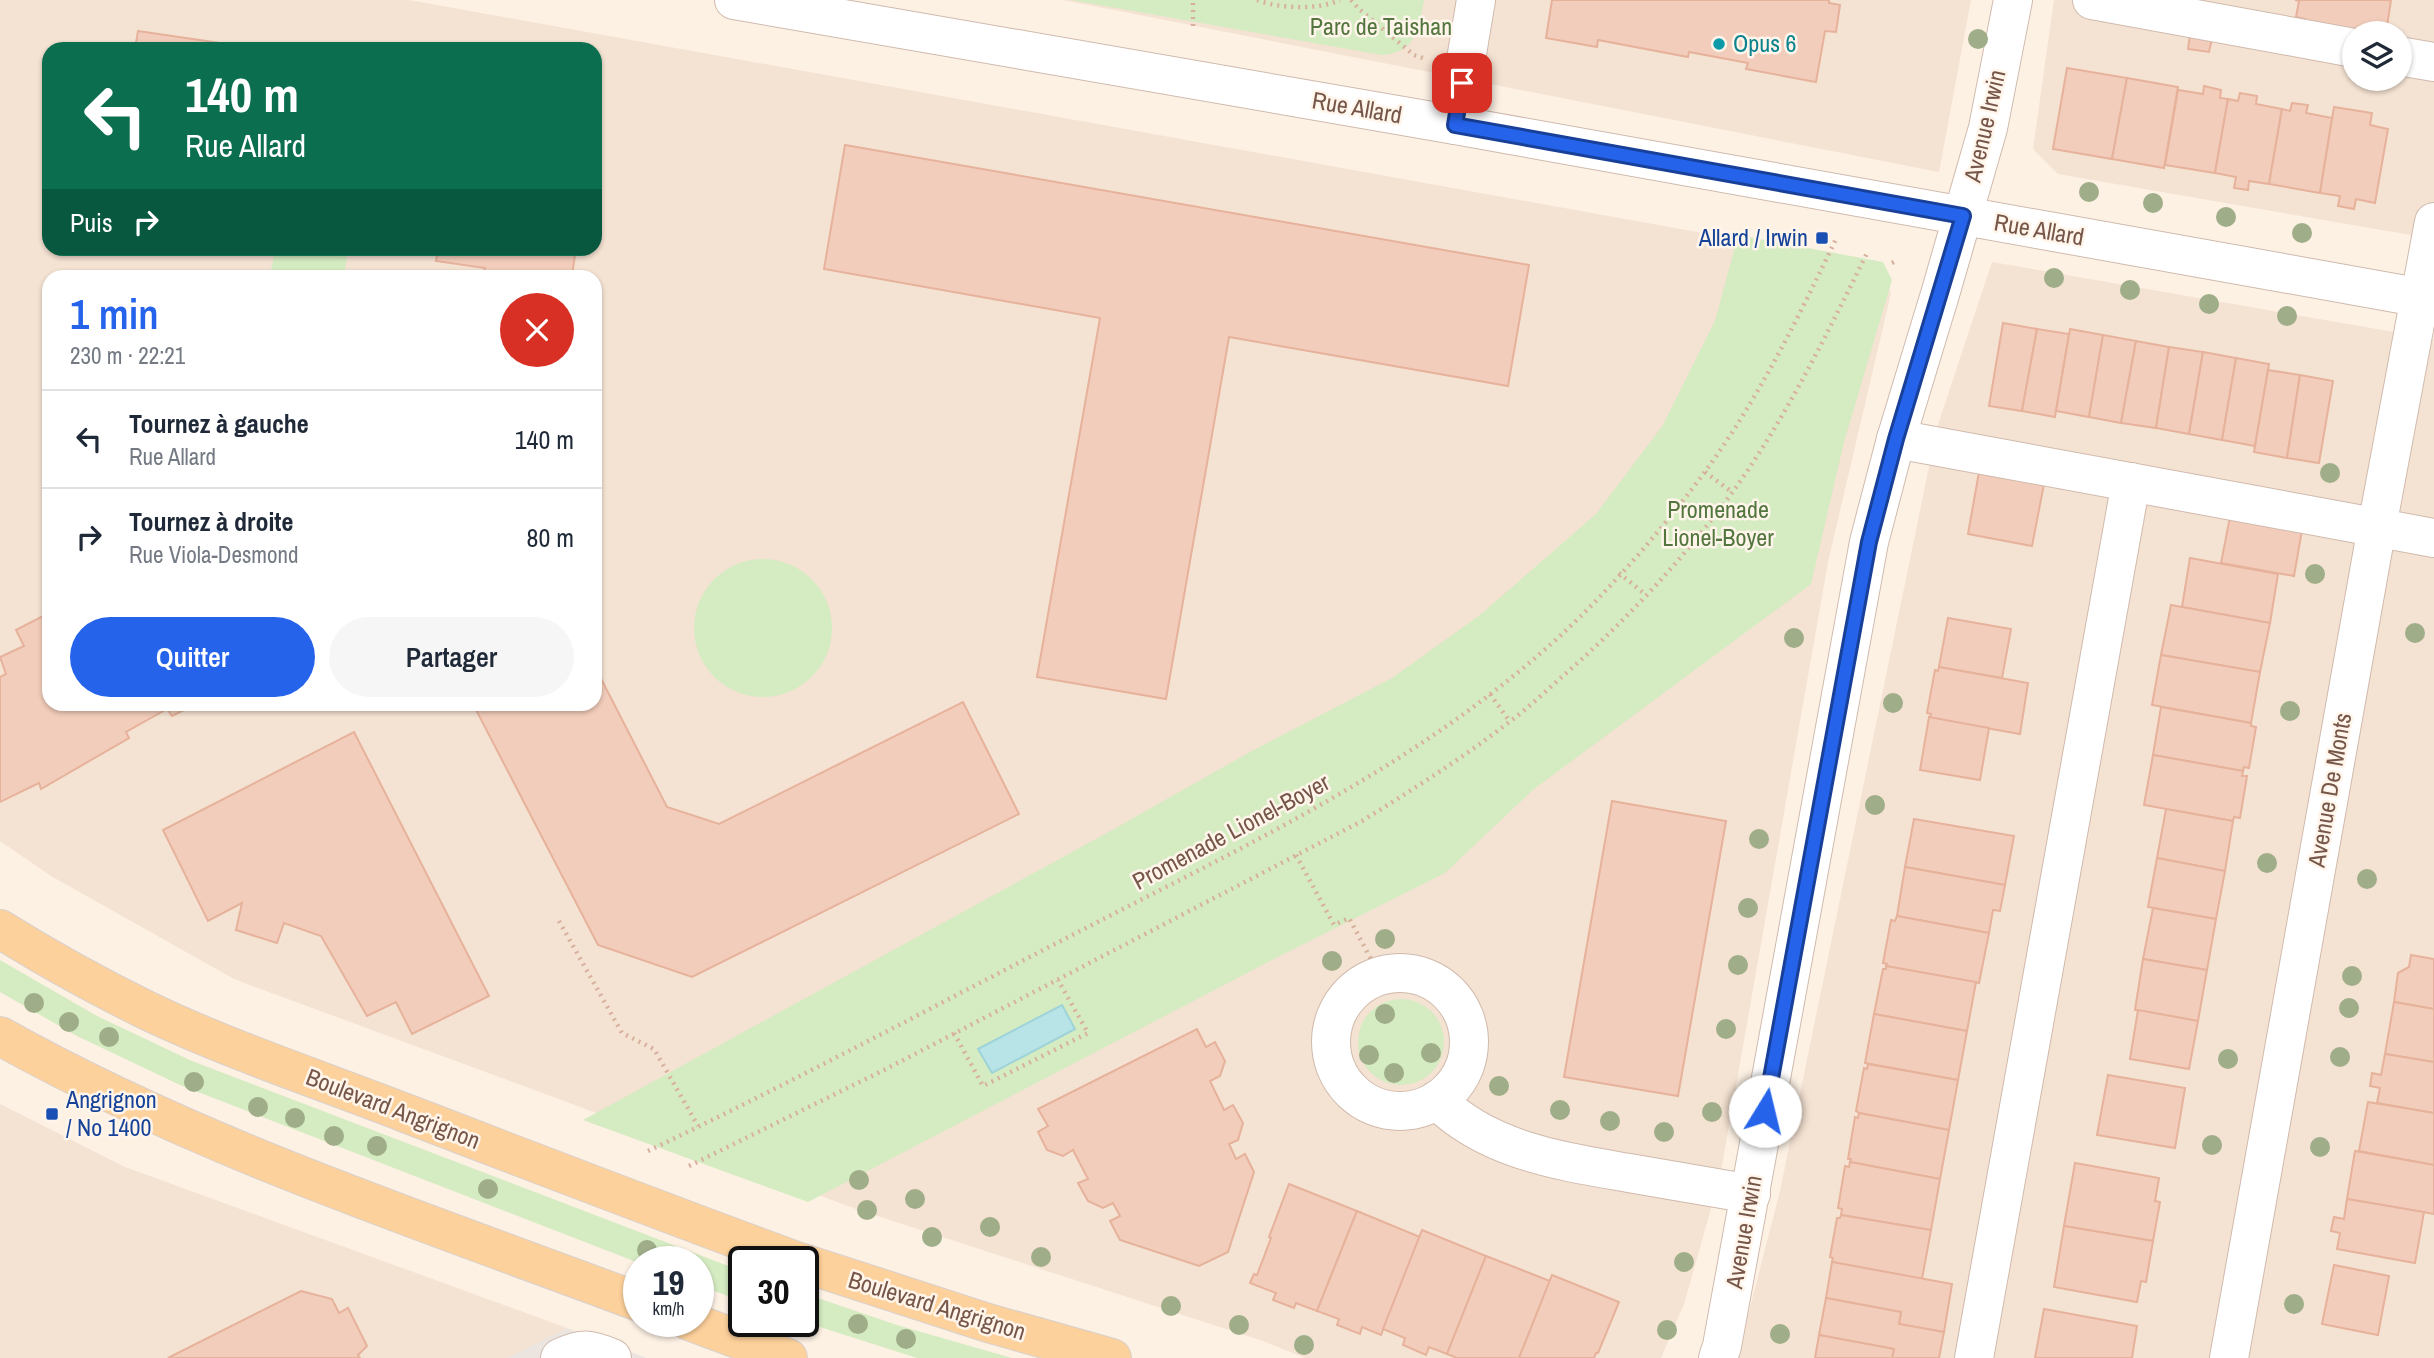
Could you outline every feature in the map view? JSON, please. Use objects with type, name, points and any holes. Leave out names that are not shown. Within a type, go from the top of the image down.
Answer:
[{"type":"main road","name":"Boulevard Angrignon","points":[[0,929],[35,951],[137,1005],[214,1039],[755,1246]]},
{"type":"main road","points":[[0,1036],[100,1089],[198,1133],[343,1191],[623,1296]]},
{"type":"main road","name":"Boulevard Angrignon","points":[[819,1269],[935,1307],[1112,1358]]},
{"type":"main road","points":[[714,1330],[788,1358]]},
{"type":"street","name":"Rue Allard","points":[[734,0],[1455,125],[2428,299]]},
{"type":"street","points":[[1455,125],[1476,0]]},
{"type":"street","name":"Avenue Irwin","points":[[1726,1354],[1774,1056],[1869,542],[1896,439],[1987,128],[2013,0]]},
{"type":"street","points":[[2092,0],[2217,11],[2342,45]]},
{"type":"street","points":[[2412,58],[2434,62]]},
{"type":"street","name":"Avenue De Monts","points":[[2229,1358],[2410,345],[2428,299],[2434,222]]},
{"type":"street","points":[[1896,439],[2434,538]]},
{"type":"street","points":[[1974,1358],[2131,482]]},
{"type":"street","points":[[1407,973],[1428,978],[1447,990],[1460,1007],[1468,1027],[1469,1049],[1464,1070],[1452,1089],[1437,1100],[1415,1110],[1392,1111],[1372,1105],[1353,1094],[1331,1057],[1331,1035],[1336,1014],[1348,996],[1365,982],[1380,976],[1407,973]]},
{"type":"street","points":[[1437,1100],[1470,1128],[1514,1147],[1553,1159],[1751,1194]]},
{"type":"street","points":[[560,1358],[580,1349],[593,1350],[612,1358]]},
{"type":"path","points":[[1193,26],[1194,0]]},
{"type":"path","points":[[1257,0],[1291,6],[1329,5],[1340,0]]},
{"type":"path","points":[[1352,0],[1414,55],[1424,58]]},
{"type":"path","name":"Promenade Lionel-Boyer","points":[[648,1151],[887,1031],[1301,816],[1437,734],[1524,668],[1564,631],[1619,573],[1705,472],[1785,342],[1837,237]]},
{"type":"path","points":[[689,1166],[1058,980],[1362,821],[1430,779],[1510,722],[1590,652],[1646,595],[1732,492],[1792,397],[1868,251]]},
{"type":"path","points":[[1705,472],[1732,492]]},
{"type":"path","points":[[1619,573],[1646,595]]},
{"type":"path","points":[[1490,694],[1510,722]]},
{"type":"path","points":[[1296,855],[1334,925],[1349,918],[1380,976]]},
{"type":"path","points":[[559,921],[622,1033],[654,1049],[698,1126]]},
{"type":"path","points":[[954,1033],[983,1086],[1088,1034],[1058,980]]},
{"type":"shaded area","points":[[0,0],[409,0],[1880,265],[1891,293],[1828,562],[1720,1177],[1684,1304],[1661,1358],[1305,1358],[1263,1341],[856,1209],[234,979],[51,876],[0,841]]},
{"type":"shaded area","points":[[1063,0],[1971,0],[1939,172]]},
{"type":"shaded area","points":[[2054,0],[2434,0],[2434,239],[2058,174],[2033,149]]},
{"type":"shaded area","points":[[1992,262],[2434,339],[2434,1358],[1737,1358],[1780,1191],[1937,428]]},
{"type":"shaded area","points":[[0,1104],[125,1167],[567,1328],[507,1358],[0,1358]]},
{"type":"shaded area","points":[[567,1328],[647,1358],[507,1358]]},
{"type":"green space","name":"Parc de Taishan","points":[[1071,0],[1424,0],[1418,29],[1409,44],[1394,53],[1382,55]]},
{"type":"green space","name":"Promenade Lionel-Boyer","points":[[1738,235],[1883,262],[1892,280],[1844,442],[1811,584],[1534,789],[1445,873],[808,1202],[583,1120],[1250,752],[1392,678],[1480,615],[1596,514],[1663,425],[1715,321]]},
{"type":"green space","points":[[274,256],[347,257],[345,270],[271,270]]},
{"type":"green space","points":[[763,559],[789,564],[812,579],[827,602],[832,628],[827,654],[812,677],[789,692],[763,697],[737,692],[714,677],[699,654],[694,628],[699,602],[714,579],[737,564]]},
{"type":"green space","points":[[0,960],[97,1016],[192,1061],[676,1246],[623,1246],[623,1257],[180,1085],[77,1036],[0,992]]},
{"type":"green space","points":[[1393,999],[1409,999],[1432,1011],[1441,1025],[1444,1042],[1441,1059],[1432,1073],[1409,1085],[1393,1085],[1377,1078],[1365,1066],[1358,1050],[1358,1034],[1365,1018],[1377,1006]]},
{"type":"green space","points":[[714,1261],[728,1266],[728,1296],[714,1291]]},
{"type":"green space","points":[[819,1298],[897,1325],[1012,1358],[917,1358],[819,1327]]},
{"type":"water","points":[[1062,1005],[1075,1029],[992,1073],[978,1049]]},
{"type":"building","name":"Opus 6","points":[[1552,0],[1829,0],[1829,3],[1840,5],[1836,32],[1825,31],[1816,82],[1746,69],[1748,63],[1689,52],[1688,57],[1598,40],[1597,47],[1546,38]]},
{"type":"building","points":[[2295,0],[2391,0],[2388,21],[2342,21],[2342,32],[2304,27],[2305,19],[2296,17],[2299,1]]},
{"type":"building","points":[[138,31],[213,42],[136,42]]},
{"type":"building","points":[[2190,35],[2212,39],[2209,52],[2188,49]]},
{"type":"building","points":[[2067,68],[2127,78],[2112,159],[2053,149]]},
{"type":"building","points":[[2127,78],[2178,87],[2164,168],[2112,159]]},
{"type":"building","points":[[2204,86],[2221,90],[2220,98],[2228,99],[2215,173],[2165,165],[2178,90],[2203,94]]},
{"type":"building","points":[[2240,93],[2257,96],[2256,104],[2282,109],[2269,184],[2249,181],[2248,190],[2234,188],[2236,177],[2215,173],[2228,99],[2238,101]]},
{"type":"building","points":[[2292,103],[2308,105],[2306,113],[2332,118],[2320,193],[2269,184],[2282,109],[2290,111]]},
{"type":"building","points":[[2334,107],[2372,113],[2370,125],[2388,129],[2375,203],[2356,199],[2354,209],[2338,206],[2340,196],[2320,193]]},
{"type":"building","points":[[845,145],[1529,265],[1508,386],[1229,337],[1166,699],[1037,677],[1100,318],[824,269]]},
{"type":"building","points":[[437,256],[575,256],[573,270],[484,270],[436,261]]},
{"type":"building","points":[[2003,323],[2037,329],[2022,411],[1989,406]]},
{"type":"building","points":[[2037,329],[2069,334],[2055,417],[2022,411]]},
{"type":"building","points":[[2070,329],[2103,335],[2089,417],[2056,411]]},
{"type":"building","points":[[2103,335],[2136,341],[2121,423],[2089,417]]},
{"type":"building","points":[[2136,341],[2169,347],[2156,428],[2121,423]]},
{"type":"building","points":[[2169,347],[2203,352],[2189,434],[2156,428]]},
{"type":"building","points":[[2203,352],[2236,358],[2222,440],[2189,434]]},
{"type":"building","points":[[2236,358],[2269,364],[2255,446],[2222,440]]},
{"type":"building","points":[[2268,370],[2300,375],[2287,458],[2254,452]]},
{"type":"building","points":[[2300,375],[2333,381],[2319,463],[2287,458]]},
{"type":"building","points":[[1979,472],[2044,484],[2032,546],[1968,534]]},
{"type":"building","points":[[2231,512],[2303,524],[2294,576],[2221,563]]},
{"type":"building","points":[[2190,558],[2278,574],[2270,623],[2182,607]]},
{"type":"building","points":[[2171,605],[2270,623],[2260,672],[2161,655]]},
{"type":"building","points":[[42,617],[42,711],[163,711],[126,732],[129,738],[41,789],[39,783],[0,802],[0,677],[6,674],[0,657],[24,646],[16,630]]},
{"type":"building","points":[[1948,618],[2011,629],[2002,678],[1939,667]]},
{"type":"building","points":[[2161,655],[2260,672],[2251,723],[2152,705]]},
{"type":"building","points":[[1939,667],[2028,683],[2020,734],[1930,718],[1931,714],[1927,713],[1935,670],[1938,671]]},
{"type":"building","points":[[602,681],[667,807],[719,824],[963,702],[1019,814],[692,977],[598,945],[477,711],[602,711]]},
{"type":"building","points":[[2161,707],[2251,723],[2251,726],[2256,727],[2249,768],[2244,767],[2243,771],[2153,755]]},
{"type":"building","points":[[168,711],[182,711],[172,716]]},
{"type":"building","points":[[1929,717],[1989,728],[1980,780],[1920,770]]},
{"type":"building","points":[[354,732],[489,996],[412,1034],[396,1002],[367,1016],[321,936],[284,923],[277,943],[236,930],[242,903],[208,921],[163,830]]},
{"type":"building","points":[[2153,755],[2243,771],[2242,776],[2247,776],[2240,818],[2234,817],[2233,821],[2144,805]]},
{"type":"building","points":[[1612,801],[1726,821],[1678,1096],[1564,1077]]},
{"type":"building","points":[[2166,809],[2233,821],[2225,871],[2157,858]]},
{"type":"building","points":[[1914,819],[2014,836],[2005,885],[1905,867]]},
{"type":"building","points":[[2157,858],[2225,871],[2216,919],[2148,907]]},
{"type":"building","points":[[1905,867],[2005,885],[2000,911],[1993,910],[1989,933],[1897,916]]},
{"type":"building","points":[[2153,908],[2216,919],[2207,970],[2143,959]]},
{"type":"building","points":[[1897,916],[1989,933],[1979,983],[1886,966],[1887,964],[1883,963],[1891,920],[1895,921]]},
{"type":"building","points":[[2411,955],[2434,959],[2434,1009],[2394,1002],[2398,973],[2409,967]]},
{"type":"building","points":[[2143,959],[2207,970],[2198,1021],[2135,1010]]},
{"type":"building","points":[[1886,966],[1976,982],[1967,1031],[1874,1014],[1883,969],[1886,969]]},
{"type":"building","points":[[2394,1002],[2434,1009],[2434,1062],[2385,1054]]},
{"type":"building","points":[[2138,1010],[2198,1021],[2189,1069],[2130,1059]]},
{"type":"building","points":[[1874,1014],[1967,1031],[1958,1080],[1865,1063]]},
{"type":"building","points":[[1197,1029],[1206,1047],[1215,1042],[1225,1061],[1220,1076],[1210,1081],[1224,1110],[1233,1105],[1243,1123],[1238,1140],[1229,1144],[1236,1159],[1245,1154],[1254,1172],[1228,1252],[1199,1266],[1120,1240],[1110,1221],[1120,1216],[1113,1203],[1103,1208],[1088,1201],[1078,1183],[1088,1179],[1073,1150],[1063,1156],[1047,1150],[1038,1132],[1048,1126],[1038,1109]]},
{"type":"building","points":[[2385,1054],[2434,1062],[2434,1113],[2377,1103],[2380,1088],[2370,1086],[2372,1073],[2381,1075]]},
{"type":"building","points":[[1868,1064],[1958,1080],[1949,1130],[1856,1111],[1864,1068],[1867,1069]]},
{"type":"building","points":[[2108,1075],[2185,1088],[2175,1148],[2097,1135]]},
{"type":"building","points":[[2368,1102],[2434,1113],[2434,1165],[2359,1151]]},
{"type":"building","points":[[1859,1113],[1949,1130],[1940,1179],[1850,1162],[1851,1159],[1848,1159],[1855,1117],[1858,1118]]},
{"type":"building","points":[[2355,1151],[2434,1165],[2434,1214],[2347,1199]]},
{"type":"building","points":[[1850,1162],[1940,1179],[1931,1230],[1841,1215],[1842,1209],[1838,1208],[1845,1166],[1849,1167]]},
{"type":"building","points":[[2075,1163],[2159,1178],[2155,1201],[2160,1202],[2153,1241],[2064,1226]]},
{"type":"building","points":[[1289,1184],[1357,1211],[1317,1311],[1296,1303],[1294,1308],[1273,1300],[1276,1293],[1250,1283],[1254,1274],[1257,1275]]},
{"type":"building","points":[[2347,1199],[2424,1212],[2415,1263],[2337,1249],[2340,1233],[2331,1231],[2334,1217],[2344,1219]]},
{"type":"building","points":[[1357,1211],[1420,1237],[1381,1335],[1362,1327],[1360,1334],[1337,1325],[1339,1319],[1317,1311]]},
{"type":"building","points":[[1841,1215],[1931,1230],[1922,1279],[1832,1262],[1833,1258],[1830,1257],[1837,1218]]},
{"type":"building","points":[[2064,1226],[2153,1241],[2146,1282],[2141,1281],[2137,1302],[2054,1287]]},
{"type":"building","points":[[1422,1230],[1486,1256],[1447,1354],[1429,1347],[1426,1355],[1403,1345],[1405,1338],[1383,1329]]},
{"type":"building","points":[[1486,1256],[1550,1281],[1519,1358],[1457,1358],[1447,1354]]},
{"type":"building","points":[[1832,1262],[1952,1284],[1944,1332],[1899,1324],[1901,1312],[1826,1298]]},
{"type":"building","points":[[2334,1265],[2389,1276],[2378,1335],[2322,1324]]},
{"type":"building","points":[[1552,1275],[1619,1302],[1594,1358],[1519,1358]]},
{"type":"building","points":[[301,1291],[332,1299],[339,1313],[348,1308],[367,1346],[358,1355],[360,1358],[168,1358]]},
{"type":"building","points":[[1826,1298],[1901,1312],[1899,1324],[1944,1332],[1939,1358],[1892,1358],[1894,1349],[1819,1335]]},
{"type":"building","points":[[2044,1309],[2137,1326],[2132,1358],[2035,1358]]},
{"type":"building","points":[[1819,1335],[1894,1349],[1892,1358],[1815,1358]]},
{"type":"place","name":"Opus 6","points":[[1719,44]]},
{"type":"place","name":"Allard / Irwin","points":[[1822,238]]},
{"type":"place","name":"Angrignon / No 1400","points":[[52,1114]]},
{"type":"route","points":[[1462,83],[1455,125],[1963,216],[1896,439],[1869,542],[1765,1111]]}]
